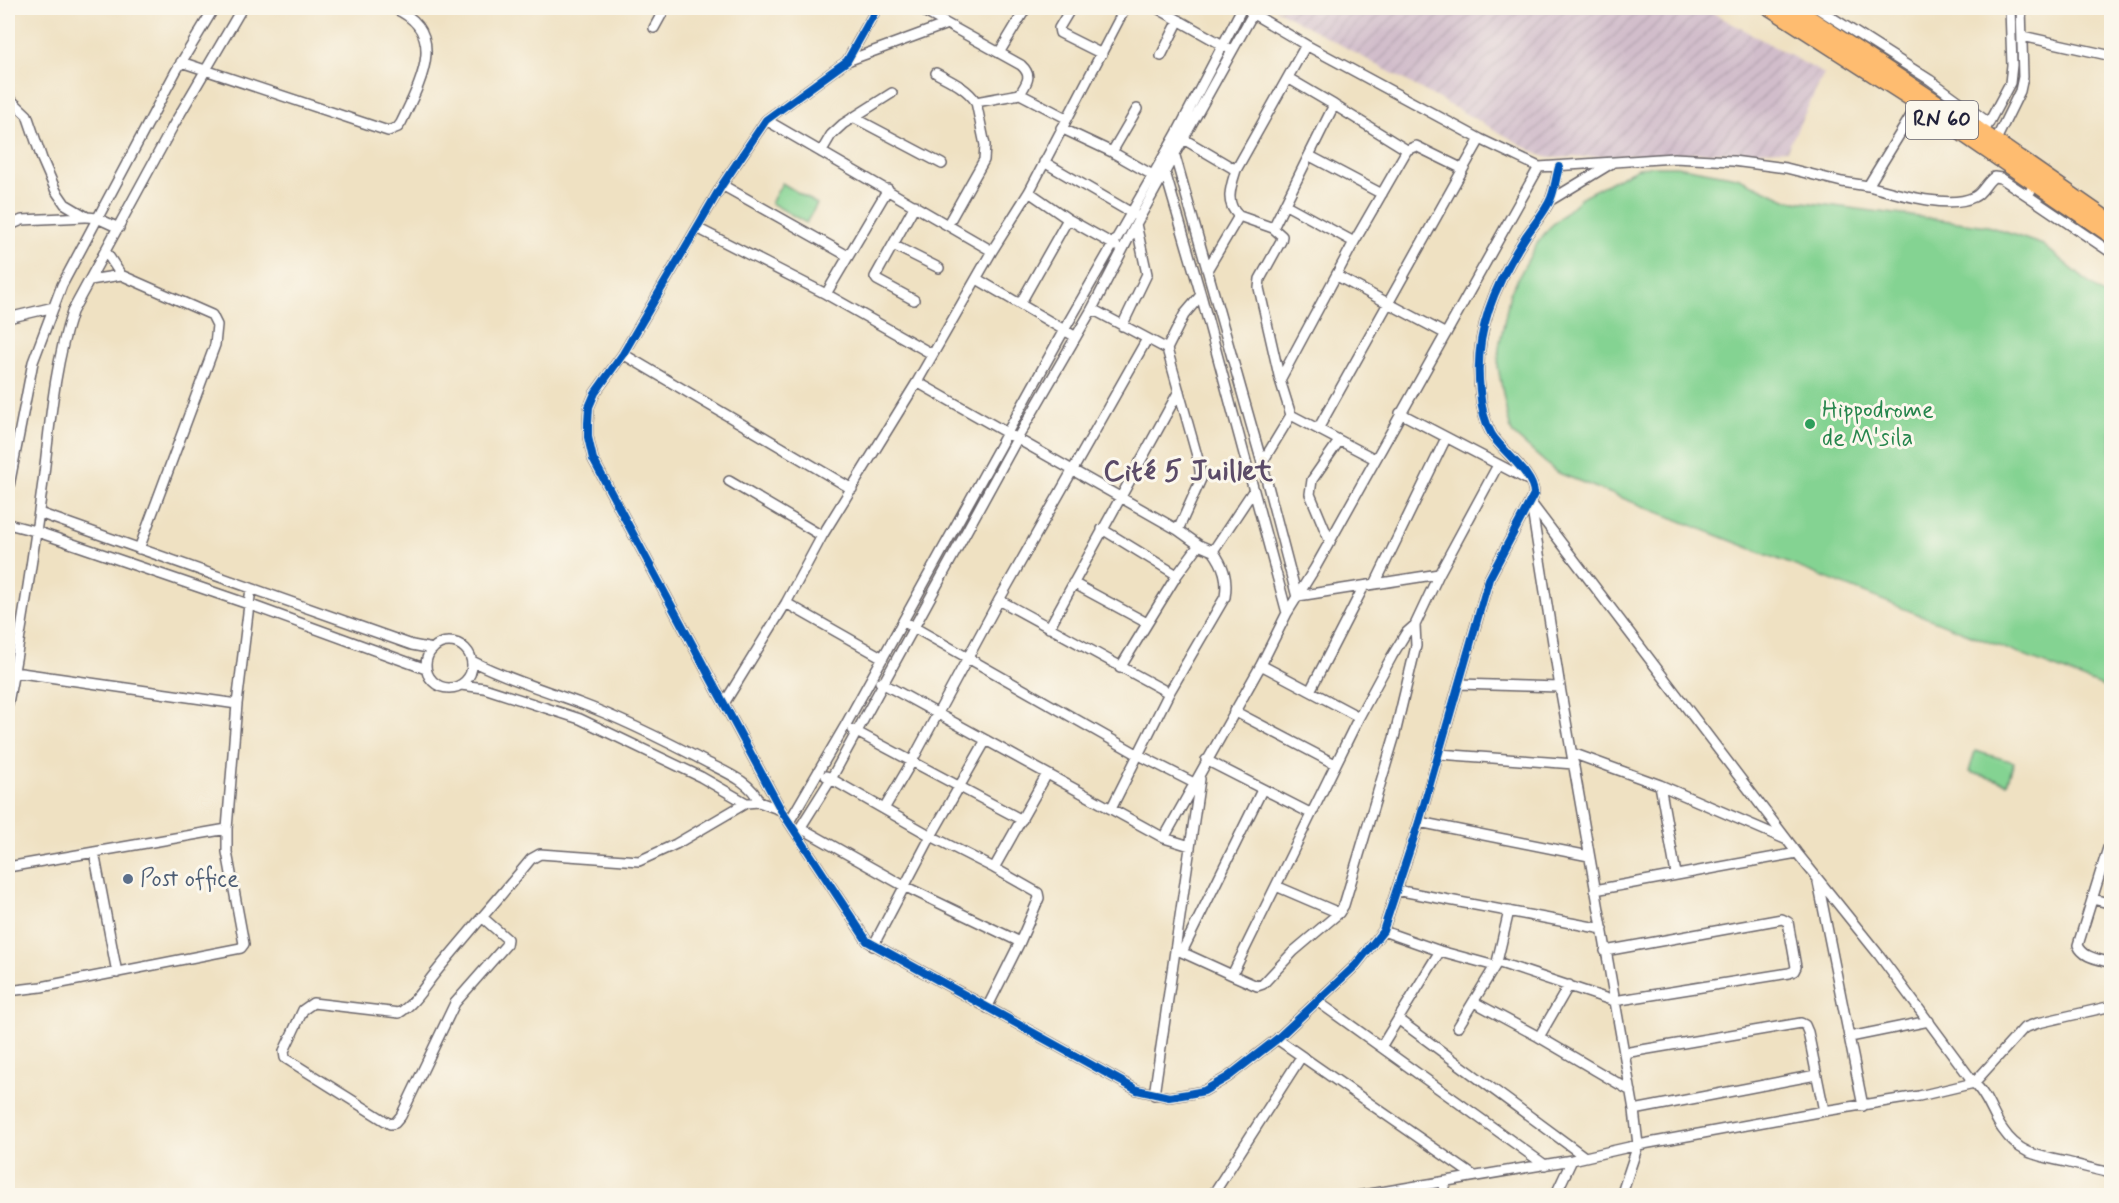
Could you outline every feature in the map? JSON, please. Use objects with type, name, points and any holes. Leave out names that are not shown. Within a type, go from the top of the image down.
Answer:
[{"type":"main road","name":"RN 60","points":[[1770,8],[1987,139],[2112,223]]},
{"type":"main road","name":"RN 60","points":[[1794,8],[1921,98]]},
{"type":"main road","name":"RN 60","points":[[1987,139],[2031,190],[2112,236]]},
{"type":"street","points":[[8,491],[33,362],[62,285],[92,217],[214,8]]},
{"type":"street","points":[[8,703],[39,513],[57,369],[72,312],[204,72],[242,8]]},
{"type":"street","points":[[181,63],[382,131],[393,130],[401,123],[418,87],[427,53],[427,43],[423,32],[400,10],[393,8]]},
{"type":"street","points":[[654,28],[665,8]]},
{"type":"street","points":[[847,61],[877,8]]},
{"type":"street","points":[[918,8],[1027,71],[1028,79],[1020,94]]},
{"type":"street","points":[[999,53],[1026,8]]},
{"type":"street","points":[[1071,8],[1059,28],[1060,33],[1102,54]]},
{"type":"street","points":[[725,702],[1029,192],[1125,8]]},
{"type":"street","points":[[1157,8],[1233,50]]},
{"type":"street","points":[[799,830],[831,779],[1017,439],[1092,309],[1123,250],[1136,218],[1180,137],[1242,8],[1255,11],[1306,45],[1480,139],[1539,167],[1674,158],[1733,161],[1786,168],[1842,182],[1943,201],[1975,197],[1990,179],[1998,177],[2031,190],[2112,253]]},
{"type":"street","points":[[1817,8],[1930,80],[1987,139]]},
{"type":"street","points":[[1987,139],[2010,83],[2012,65],[2010,8]]},
{"type":"street","points":[[1987,139],[2020,91],[2023,77],[2021,8]]},
{"type":"street","points":[[1160,176],[1175,156],[1180,137],[1255,11]]},
{"type":"street","points":[[1161,56],[1179,21]]},
{"type":"street","points":[[947,24],[847,61],[766,120],[722,186],[623,354],[595,393],[589,407],[588,437],[592,459],[789,822],[799,830],[904,886],[1020,942]]},
{"type":"street","points":[[2022,36],[2112,56]]},
{"type":"street","points":[[1306,45],[1236,170],[1230,191],[1232,207],[1239,216],[1273,228],[1282,236],[1260,279],[1259,288],[1280,380],[1291,415],[1375,459]]},
{"type":"street","points":[[936,73],[966,90],[976,102],[985,145],[984,160],[948,224]]},
{"type":"street","points":[[1288,78],[1407,150]]},
{"type":"street","points":[[821,152],[831,135],[892,93]]},
{"type":"street","points":[[976,102],[1020,94],[1066,118]]},
{"type":"street","points":[[8,97],[27,116],[42,159],[65,204],[119,228]]},
{"type":"street","points":[[1868,186],[1921,98]]},
{"type":"street","points":[[1273,228],[1334,105]]},
{"type":"street","points":[[1112,152],[1137,109]]},
{"type":"street","points":[[854,117],[942,164]]},
{"type":"street","points":[[766,120],[992,251]]},
{"type":"street","points":[[1061,128],[1160,176],[1199,290],[1287,614]]},
{"type":"street","points":[[1180,137],[1236,170]]},
{"type":"street","points":[[1318,429],[1480,139]]},
{"type":"street","points":[[1280,380],[1354,242],[1407,150],[1416,146],[1463,169]]},
{"type":"street","points":[[1175,156],[1262,463],[1297,597]]},
{"type":"street","points":[[1310,156],[1382,194]]},
{"type":"street","points":[[1044,162],[1136,218],[1147,274],[1122,326]]},
{"type":"street","points":[[1551,200],[1614,162]]},
{"type":"street","points":[[799,830],[864,937],[873,946],[1137,1090],[1168,1097],[1204,1091],[1228,1077],[1276,1039],[1356,965],[1383,931],[1419,822],[1489,579],[1534,494],[1533,482],[1492,435],[1486,423],[1478,368],[1484,321],[1492,296],[1525,238],[1551,200],[1558,166]]},
{"type":"street","points":[[1164,838],[1287,614],[1330,542],[1539,167]]},
{"type":"street","points":[[722,186],[848,256]]},
{"type":"street","points":[[826,294],[888,189]]},
{"type":"street","points":[[1029,192],[1068,219],[1123,250]]},
{"type":"street","points":[[914,300],[875,277],[915,205]]},
{"type":"street","points":[[1286,205],[1354,242]]},
{"type":"street","points":[[1207,270],[1239,216]]},
{"type":"street","points":[[8,226],[22,220],[92,217]]},
{"type":"street","points":[[789,822],[884,658],[1112,244],[1136,218]]},
{"type":"street","points":[[1020,304],[1068,219]]},
{"type":"street","points":[[697,228],[826,294],[932,354]]},
{"type":"street","points":[[892,245],[939,268]]},
{"type":"street","points":[[106,252],[121,275]]},
{"type":"street","points":[[90,280],[121,275],[212,315],[217,324],[215,345],[139,549]]},
{"type":"street","points":[[1337,276],[1446,334]]},
{"type":"street","points":[[977,279],[1076,337]]},
{"type":"street","points":[[1178,530],[1201,479],[1199,463],[1167,349],[1199,290],[1210,283]]},
{"type":"street","points":[[8,318],[54,307]]},
{"type":"street","points":[[1092,309],[1167,349]]},
{"type":"street","points":[[884,809],[1147,339]]},
{"type":"street","points":[[623,354],[852,489]]},
{"type":"street","points":[[917,382],[1178,530],[1199,545],[1213,551],[1222,564],[1227,585],[1225,597],[1169,693],[1111,809]]},
{"type":"street","points":[[1049,628],[1179,391]]},
{"type":"street","points":[[1400,413],[1533,482]]},
{"type":"street","points":[[1262,463],[1291,415]]},
{"type":"street","points":[[1375,584],[1446,438]]},
{"type":"street","points":[[1330,542],[1310,494],[1312,480],[1340,441]]},
{"type":"street","points":[[1232,975],[1359,717],[1406,633],[1415,626],[1439,574],[1498,465]]},
{"type":"street","points":[[1213,551],[1252,486],[1266,478]]},
{"type":"street","points":[[729,481],[822,536]]},
{"type":"street","points":[[1531,502],[1560,687],[1634,1110],[1638,1145],[1621,1196]]},
{"type":"street","points":[[1531,502],[1787,840],[1879,955],[1985,1096],[2002,1130],[2011,1142],[2038,1157],[2112,1173]]},
{"type":"street","points":[[39,513],[412,645],[433,649]]},
{"type":"street","points":[[8,524],[35,531],[248,604],[426,669]]},
{"type":"street","points":[[1102,529],[1177,575]]},
{"type":"street","points":[[950,537],[960,542]]},
{"type":"street","points":[[1120,668],[1177,575],[1199,545]]},
{"type":"street","points":[[1297,597],[1439,574]]},
{"type":"street","points":[[1073,583],[1148,623]]},
{"type":"street","points":[[1310,691],[1364,586]]},
{"type":"street","points":[[8,992],[235,950],[244,944],[227,852],[226,829],[250,588]]},
{"type":"street","points":[[999,600],[1169,693]]},
{"type":"street","points":[[786,603],[884,658]]},
{"type":"street","points":[[903,622],[1137,754],[1194,783]]},
{"type":"street","points":[[1178,951],[1257,986],[1263,984],[1294,951],[1339,913],[1348,896],[1394,738],[1416,646],[1415,626]]},
{"type":"street","points":[[461,685],[471,672],[472,661],[467,651],[458,644],[447,642],[433,649],[427,659],[426,669],[431,680],[440,686],[451,688],[461,685],[484,688],[580,719],[701,777],[746,803]]},
{"type":"street","points":[[472,661],[490,671],[585,705],[672,744],[734,777],[755,792],[759,802]]},
{"type":"street","points":[[1261,665],[1359,717]]},
{"type":"street","points":[[14,672],[237,704]]},
{"type":"street","points":[[872,679],[1164,838],[1190,846]]},
{"type":"street","points":[[1459,684],[1560,687]]},
{"type":"street","points":[[1234,711],[1335,764]]},
{"type":"street","points":[[845,726],[1022,820]]},
{"type":"street","points":[[873,946],[931,836],[986,740]]},
{"type":"street","points":[[1572,753],[1660,785],[1787,840]]},
{"type":"street","points":[[1439,754],[1574,764]]},
{"type":"street","points":[[1206,760],[1310,813]]},
{"type":"street","points":[[819,772],[1039,894],[1020,942],[987,1008]]},
{"type":"street","points":[[1154,1095],[1178,951],[1200,773]]},
{"type":"street","points":[[994,868],[1047,774]]},
{"type":"street","points":[[1660,785],[1676,874]]},
{"type":"street","points":[[1178,951],[1262,790]]},
{"type":"street","points":[[482,917],[507,939],[506,945],[455,1004],[396,1123],[390,1124],[285,1058],[284,1051],[303,1010],[313,1003],[399,1013],[403,1011],[482,917],[531,859],[540,854],[639,861],[676,844],[746,803],[759,802],[781,810]]},
{"type":"street","points":[[1419,822],[1589,856]]},
{"type":"street","points":[[8,867],[226,829]]},
{"type":"street","points":[[2112,835],[2079,940],[2079,949],[2086,956],[2112,963]]},
{"type":"street","points":[[94,852],[117,973]]},
{"type":"street","points":[[1595,890],[1797,853]]},
{"type":"street","points":[[1818,880],[1863,1106]]},
{"type":"street","points":[[1276,886],[1339,913]]},
{"type":"street","points":[[1396,890],[1603,929]]},
{"type":"street","points":[[2093,899],[2112,904]]},
{"type":"street","points":[[1458,1026],[1496,964],[1509,911]]},
{"type":"street","points":[[1383,931],[1440,951],[1496,964],[1569,985],[1614,1001],[1792,972],[1796,967],[1788,922],[1782,919],[1605,951]]},
{"type":"street","points":[[1381,1047],[1440,951]]},
{"type":"street","points":[[1539,1037],[1569,985]]},
{"type":"street","points":[[1317,1001],[1545,1165]]},
{"type":"street","points":[[1474,1002],[1631,1091]]},
{"type":"street","points":[[1357,1196],[1545,1165],[1638,1145],[1863,1106],[1974,1083],[2024,1028],[2112,1006]]},
{"type":"street","points":[[1399,1020],[1585,1157]]},
{"type":"street","points":[[1850,1037],[1929,1022]]},
{"type":"street","points":[[1624,1053],[1801,1023],[1805,1025],[1808,1032],[1824,1111]]},
{"type":"street","points":[[1276,1039],[1474,1176]]},
{"type":"street","points":[[1212,1196],[1301,1057]]},
{"type":"street","points":[[1634,1110],[1816,1075]]},
{"type":"street","points":[[1555,1196],[1572,1160]]},
{"type":"street","points":[[1441,1196],[1447,1181]]},
{"type":"shaded area","points":[[1274,8],[1704,8],[1824,74],[1787,150],[1550,158],[1542,156]]},
{"type":"green space","name":"Hippodrome de M'sila","points":[[1677,166],[1737,177],[1788,200],[1988,226],[2043,245],[2111,301],[2111,690],[1556,472],[1512,433],[1498,367],[1499,347],[1510,293],[1536,245],[1548,229],[1583,196],[1638,168]]},
{"type":"green space","points":[[782,183],[817,204],[806,223],[771,203]]},
{"type":"green space","points":[[1975,751],[2014,762],[2007,783],[1969,772]]},
{"type":"cycle path","points":[[877,8],[847,61],[766,120],[722,185],[623,354],[595,393],[589,407],[588,423],[588,437],[593,459],[781,810],[867,941],[1137,1090],[1169,1097],[1204,1091],[1228,1077],[1277,1039],[1356,965],[1383,931],[1419,822],[1489,579],[1534,494],[1533,486],[1524,471],[1497,442],[1487,425],[1481,396],[1480,349],[1483,329],[1496,291],[1515,254],[1549,203],[1559,167]]},
{"type":"place","name":"Hippodrome de M'sila","points":[[1810,424]]},
{"type":"place","name":"Post office","points":[[128,879]]},
{"type":"district","name":"Cité 5 Juillet","points":[[1188,471]]}]
